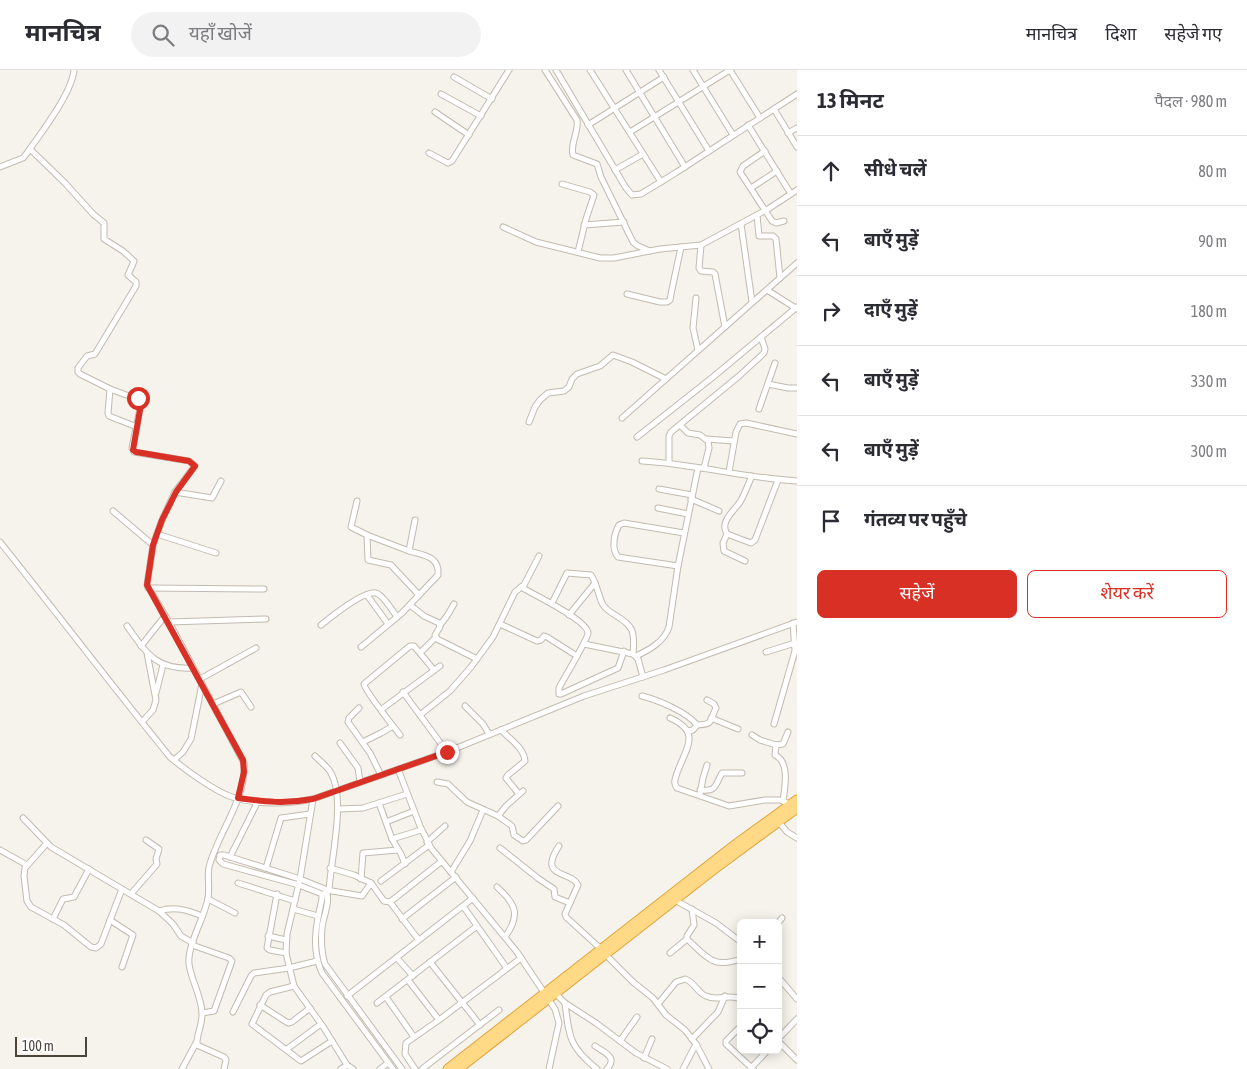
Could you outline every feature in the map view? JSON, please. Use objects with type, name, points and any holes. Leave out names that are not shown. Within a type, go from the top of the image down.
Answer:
[{"type":"highway","points":[[603,952],[675,900],[778,821],[792,803]]},
{"type":"highway","points":[[458,1069],[731,848],[792,803]]},
{"type":"highway","points":[[448,1069],[550,995]]},
{"type":"street","points":[[0,167],[22,158],[30,149],[60,102],[72,80],[74,70]]},
{"type":"street","points":[[429,153],[446,162],[450,162],[509,70]]},
{"type":"street","points":[[545,70],[577,120],[578,128],[572,149],[573,155],[597,164],[601,177],[636,245],[650,251]]},
{"type":"street","points":[[590,70],[661,182]]},
{"type":"street","points":[[626,70],[685,167]]},
{"type":"street","points":[[659,70],[680,101],[709,151]]},
{"type":"street","points":[[693,70],[733,135]]},
{"type":"street","points":[[630,132],[730,70],[760,118]]},
{"type":"street","points":[[558,71],[615,170],[632,195],[641,194],[661,182],[797,94]]},
{"type":"street","points":[[588,124],[664,77]]},
{"type":"street","points":[[454,78],[492,99]]},
{"type":"street","points":[[441,94],[481,116]]},
{"type":"street","points":[[774,109],[797,147]]},
{"type":"street","points":[[435,112],[468,135]]},
{"type":"street","points":[[748,125],[791,194]]},
{"type":"street","points":[[788,133],[797,128]]},
{"type":"street","points":[[30,149],[104,223],[104,239],[134,260],[128,275],[136,282],[136,286],[95,354],[87,356],[78,370],[80,374],[110,389],[140,400],[141,404],[132,448],[134,452],[189,461],[194,465],[194,468],[176,492],[157,534],[147,577],[148,588],[169,622],[244,763],[244,772],[238,798],[209,868],[208,899],[189,957],[189,967],[200,998],[202,1023],[196,1043],[182,1069]]},
{"type":"street","points":[[765,152],[743,166],[740,169],[740,174],[774,222],[784,221]]},
{"type":"street","points":[[615,170],[643,154]]},
{"type":"street","points":[[751,188],[777,172]]},
{"type":"street","points":[[562,184],[590,192],[594,196],[584,225],[578,252]]},
{"type":"street","points":[[503,227],[536,242],[605,259],[701,245],[766,210],[797,190]]},
{"type":"street","points":[[757,215],[759,236],[773,236],[776,238],[780,278]]},
{"type":"street","points":[[584,225],[624,222]]},
{"type":"street","points":[[741,224],[752,302]]},
{"type":"street","points":[[701,245],[700,270],[715,274],[725,327]]},
{"type":"street","points":[[627,294],[667,302],[671,294],[681,247]]},
{"type":"street","points":[[622,418],[797,263]]},
{"type":"street","points":[[637,437],[796,308],[767,290]]},
{"type":"street","points":[[696,298],[693,328],[698,350]]},
{"type":"street","points":[[669,462],[670,434],[764,353],[765,350],[761,337]]},
{"type":"street","points":[[529,422],[535,407],[548,393],[564,391],[569,387],[572,378],[577,374],[598,367],[613,355],[666,379]]},
{"type":"street","points":[[759,408],[775,363]]},
{"type":"street","points":[[768,384],[797,388]]},
{"type":"street","points":[[110,389],[109,416],[137,427]]},
{"type":"street","points":[[729,472],[738,426],[742,423],[797,434]]},
{"type":"street","points":[[680,425],[688,433],[700,435],[706,439],[734,442]]},
{"type":"street","points":[[584,644],[624,651],[634,655],[652,647],[667,632],[688,514],[709,445],[706,439]]},
{"type":"street","points":[[642,461],[669,462],[778,480],[797,481]]},
{"type":"street","points":[[745,561],[724,550],[723,543],[727,534],[725,529],[729,513],[741,500],[752,476]]},
{"type":"street","points":[[727,534],[751,543],[754,542],[778,480]]},
{"type":"street","points":[[176,492],[212,498],[221,481]]},
{"type":"street","points":[[659,489],[692,497],[719,511]]},
{"type":"street","points":[[358,501],[351,527],[367,535],[432,558],[437,566],[438,575],[410,605],[361,647]]},
{"type":"street","points":[[658,508],[688,514]]},
{"type":"street","points":[[113,511],[153,545]]},
{"type":"street","points":[[409,551],[414,520]]},
{"type":"street","points":[[678,566],[618,558],[614,552],[616,531],[619,525],[624,523],[684,533]]},
{"type":"street","points":[[157,534],[216,553]]},
{"type":"street","points":[[367,535],[368,560],[391,565],[419,595]]},
{"type":"street","points":[[0,542],[174,760],[226,795],[238,798],[290,803],[313,799],[447,752],[584,696],[795,623],[796,651],[774,724]]},
{"type":"street","points":[[420,715],[450,691],[477,659],[500,624],[515,592],[521,588],[539,556]]},
{"type":"street","points":[[552,603],[568,572],[591,575],[603,605],[606,609],[624,620],[632,630],[634,635],[634,655],[643,677]]},
{"type":"street","points":[[569,614],[595,583]]},
{"type":"street","points":[[148,588],[264,589]]},
{"type":"street","points":[[521,588],[552,603],[587,628],[588,635],[559,688],[559,694],[618,668],[624,651]]},
{"type":"street","points":[[322,625],[349,604],[372,593],[379,594],[397,616]]},
{"type":"street","points":[[367,595],[388,624]]},
{"type":"street","points":[[420,653],[436,637],[440,625],[454,604]]},
{"type":"street","points":[[410,605],[440,625]]},
{"type":"street","points":[[141,646],[165,616]]},
{"type":"street","points":[[169,622],[266,619]]},
{"type":"street","points":[[500,624],[537,641],[541,640],[544,636],[548,637],[577,656]]},
{"type":"street","points":[[126,626],[147,654],[163,665],[176,668],[193,668]]},
{"type":"street","points":[[436,637],[477,659]]},
{"type":"street","points":[[766,652],[795,643]]},
{"type":"street","points":[[400,735],[382,709],[364,689],[365,682],[410,646],[414,646],[434,670]]},
{"type":"street","points":[[174,760],[183,752],[191,739],[201,682],[256,648]]},
{"type":"street","points":[[147,654],[155,696]]},
{"type":"street","points":[[142,722],[154,707],[163,665]]},
{"type":"street","points":[[382,709],[440,666]]},
{"type":"street","points":[[213,704],[241,692],[250,708]]},
{"type":"street","points":[[403,692],[447,752]]},
{"type":"street","points":[[642,696],[658,701],[691,719],[696,725]]},
{"type":"street","points":[[696,725],[707,725],[716,708],[714,704],[707,700]]},
{"type":"street","points":[[465,706],[483,724],[489,734]]},
{"type":"street","points":[[359,708],[348,720],[363,742],[381,775]]},
{"type":"street","points":[[670,718],[683,724],[688,732],[688,746],[674,783],[677,788],[700,794],[729,806],[765,800],[792,803],[785,782],[781,759],[774,754],[776,745]]},
{"type":"street","points":[[711,718],[738,729]]},
{"type":"street","points":[[688,732],[693,730],[696,725]]},
{"type":"street","points":[[363,742],[393,726]]},
{"type":"street","points":[[498,816],[521,793],[506,780],[506,777],[524,763],[525,758],[517,744],[501,730]]},
{"type":"street","points":[[752,735],[760,740],[776,745],[783,744],[788,732]]},
{"type":"street","points":[[340,743],[358,768],[360,782]]},
{"type":"street","points":[[315,756],[332,774],[338,789],[339,809],[327,890],[328,898],[322,926],[323,958],[327,970],[348,995],[402,1069]]},
{"type":"street","points":[[700,794],[707,765]]},
{"type":"street","points":[[398,769],[428,844],[550,995],[559,1023],[549,1069]]},
{"type":"street","points":[[700,794],[716,786],[721,774],[724,772],[742,773]]},
{"type":"street","points":[[437,782],[448,784],[468,802],[498,816],[514,828],[514,835],[524,841],[558,806]]},
{"type":"street","points":[[339,809],[363,808],[407,794]]},
{"type":"street","points":[[313,799],[299,885],[286,940],[286,953],[294,986],[347,1065],[353,1069]]},
{"type":"street","points":[[230,857],[258,801]]},
{"type":"street","points":[[379,804],[404,864]]},
{"type":"street","points":[[451,872],[462,850],[468,843],[483,810]]},
{"type":"street","points":[[386,822],[414,811]]},
{"type":"street","points":[[266,868],[281,818],[310,814]]},
{"type":"street","points":[[23,818],[47,844],[159,910],[173,924],[181,936],[193,944],[229,958],[232,961],[214,1010],[202,1013]]},
{"type":"street","points":[[778,821],[787,832],[797,838]]},
{"type":"street","points":[[381,881],[428,844],[445,826]]},
{"type":"street","points":[[392,839],[422,830]]},
{"type":"street","points":[[131,894],[157,863],[156,859],[160,850],[146,840]]},
{"type":"street","points":[[47,844],[27,865],[24,876],[27,901],[31,907],[68,927],[85,942],[96,948],[100,946],[122,889]]},
{"type":"street","points":[[559,846],[553,855],[553,867],[558,873],[574,880],[578,885],[565,914],[568,919],[658,1004],[666,1015],[681,1026],[696,1044],[709,1069]]},
{"type":"street","points":[[500,848],[554,889],[555,897],[570,903]]},
{"type":"street","points":[[0,850],[27,865]]},
{"type":"street","points":[[361,878],[363,853],[398,850]]},
{"type":"street","points":[[327,890],[320,892],[223,864],[218,860],[222,855],[300,879],[327,890],[362,896],[371,883]]},
{"type":"street","points":[[390,902],[442,861]]},
{"type":"street","points":[[330,868],[371,883],[384,900],[390,902],[418,939]]},
{"type":"street","points":[[53,919],[63,899],[74,897],[88,869]]},
{"type":"street","points":[[402,919],[456,877]]},
{"type":"street","points":[[238,883],[295,901]]},
{"type":"street","points":[[497,887],[510,899],[515,912],[511,930],[505,938]]},
{"type":"street","points":[[320,892],[322,899],[318,916],[315,951],[317,961],[322,973],[393,1069]]},
{"type":"street","points":[[277,894],[267,946],[268,949],[286,953]]},
{"type":"street","points":[[342,999],[473,898]]},
{"type":"street","points":[[208,899],[235,913]]},
{"type":"street","points":[[675,900],[716,923],[737,939]]},
{"type":"street","points":[[463,906],[506,968]]},
{"type":"street","points":[[159,910],[181,908],[202,916]]},
{"type":"street","points":[[293,909],[318,916]]},
{"type":"street","points":[[670,953],[687,939],[694,925],[692,909]]},
{"type":"street","points":[[110,920],[133,935],[122,967]]},
{"type":"street","points":[[378,1003],[477,926]]},
{"type":"street","points":[[268,936],[286,940]]},
{"type":"street","points":[[687,939],[717,964],[737,960]]},
{"type":"street","points":[[397,958],[439,1020]]},
{"type":"street","points":[[416,1069],[407,1058],[404,1050],[406,1043],[521,958]]},
{"type":"street","points":[[234,1012],[252,974],[317,961]]},
{"type":"street","points":[[430,962],[480,1025]]},
{"type":"street","points":[[658,1004],[676,982],[685,979],[690,980],[698,991],[705,996],[716,999],[725,996],[737,997]]},
{"type":"street","points":[[782,982],[797,999]]},
{"type":"street","points":[[294,986],[270,992],[266,995],[252,1024],[299,1060],[303,1060],[332,1041]]},
{"type":"street","points":[[550,995],[565,1003],[644,1058],[667,1069]]},
{"type":"street","points":[[692,1039],[718,1012],[725,996]]},
{"type":"street","points":[[386,997],[414,1037]]},
{"type":"street","points":[[565,1003],[573,1046],[580,1055],[597,1069]]},
{"type":"street","points":[[260,1005],[288,1023],[310,1008]]},
{"type":"street","points":[[422,1069],[499,1010]]},
{"type":"street","points":[[620,1041],[637,1017]]},
{"type":"street","points":[[782,1036],[797,1019]]},
{"type":"street","points":[[287,1049],[321,1024]]},
{"type":"street","points":[[737,1030],[726,1044],[752,1068],[764,1054]]},
{"type":"street","points":[[644,1058],[652,1039]]},
{"type":"street","points":[[196,1043],[199,1047],[224,1057],[226,1062],[224,1069]]},
{"type":"street","points":[[683,1069],[696,1044]]},
{"type":"street","points":[[782,1044],[797,1060]]},
{"type":"street","points":[[595,1046],[612,1060],[607,1069]]},
{"type":"street","points":[[380,1069],[388,1063]]},
{"type":"street","points":[[341,1069],[347,1065]]},
{"type":"route","points":[[138,398],[141,404],[132,448],[134,452],[189,461],[195,466],[176,492],[162,520],[153,545],[147,585],[243,760],[244,772],[238,798],[290,803],[313,799],[447,752]]}]
